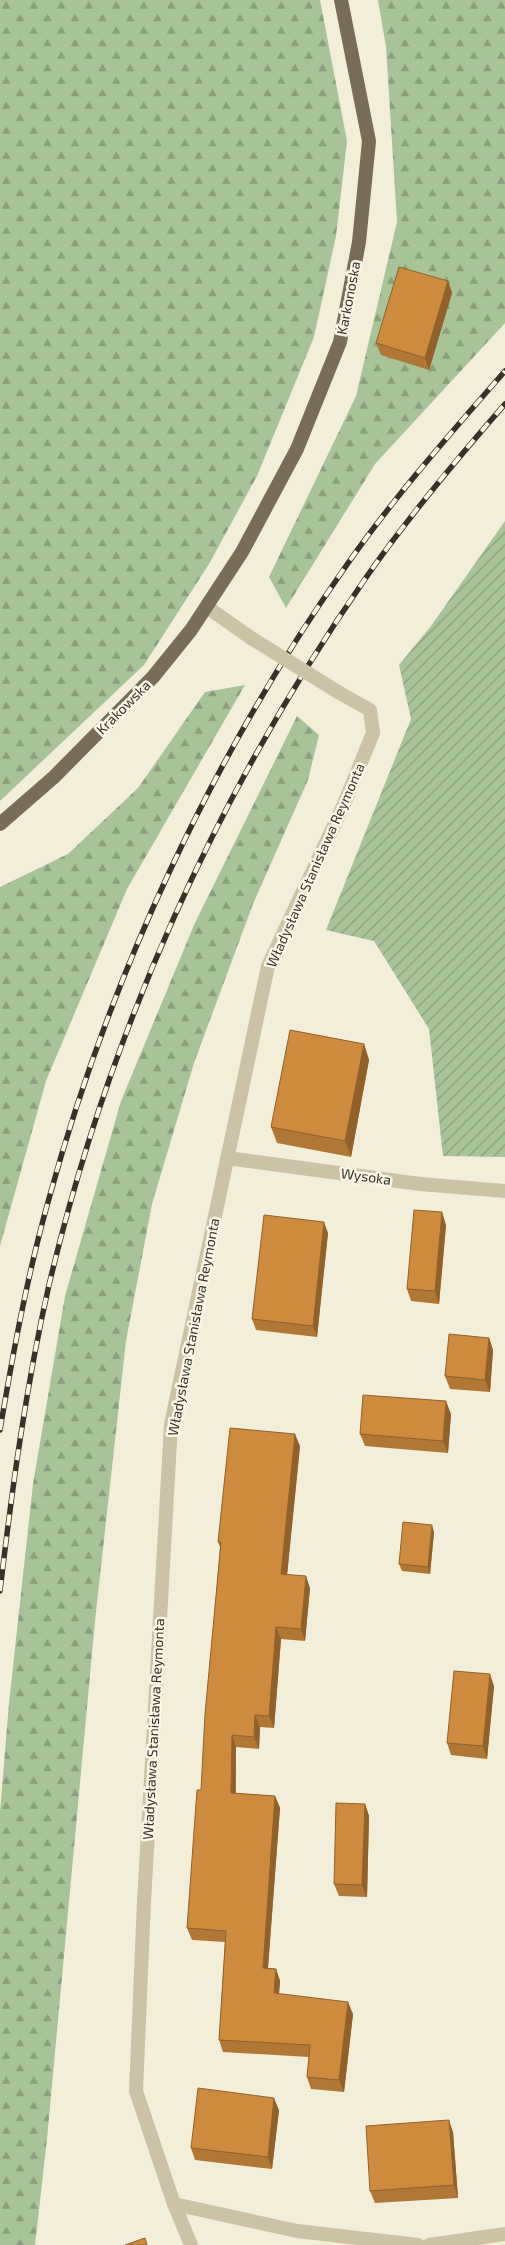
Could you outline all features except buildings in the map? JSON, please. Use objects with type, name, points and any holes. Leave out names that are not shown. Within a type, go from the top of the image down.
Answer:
[{"type":"main road","name":"Karkonoska","points":[[228,574],[297,449],[340,342],[359,242],[369,141],[341,0]]},
{"type":"main road","name":"Krakowska","points":[[0,824],[54,777],[153,677],[207,607],[228,574]]},
{"type":"street","name":"Władysława Stanisława Reymonta","points":[[191,2245],[174,2204],[136,2091],[144,1902],[171,1424],[268,966],[344,804],[373,734],[370,710],[251,638],[207,607]]},
{"type":"street","name":"Wysoka","points":[[227,1158],[420,1184],[505,1191]]},
{"type":"street","points":[[174,2204],[297,2231],[418,2245]]},
{"type":"street","points":[[429,2245],[505,2234]]},
{"type":"green space","points":[[0,0],[320,0],[347,141],[336,236],[314,337],[257,476],[209,564],[144,665],[0,801]]},
{"type":"green space","points":[[378,0],[505,0],[505,323],[375,464],[286,608],[269,577],[356,396],[397,222],[386,47]]},
{"type":"green space","points":[[505,521],[505,1157],[443,1156],[429,1029],[374,941],[326,930],[411,719],[399,665],[431,626]]},
{"type":"green space","points":[[245,685],[127,889],[46,1081],[0,1246],[0,887],[68,854],[138,788],[205,692]]},
{"type":"green space","points":[[297,716],[319,735],[308,780],[253,904],[194,1063],[152,1204],[126,1341],[95,1621],[47,2139],[35,2245],[0,2245],[0,1812],[9,1703],[33,1484],[65,1296],[121,1101],[194,925]]},
{"type":"railway","points":[[0,1430],[33,1258],[73,1118],[102,1034],[134,952],[170,871],[209,792],[251,715],[297,639],[364,540],[443,442],[505,371]]},
{"type":"railway","points":[[0,1591],[20,1438],[33,1361],[49,1285],[74,1191],[103,1098],[136,1007],[174,917],[216,830],[262,744],[311,660],[398,533],[505,404]]}]
